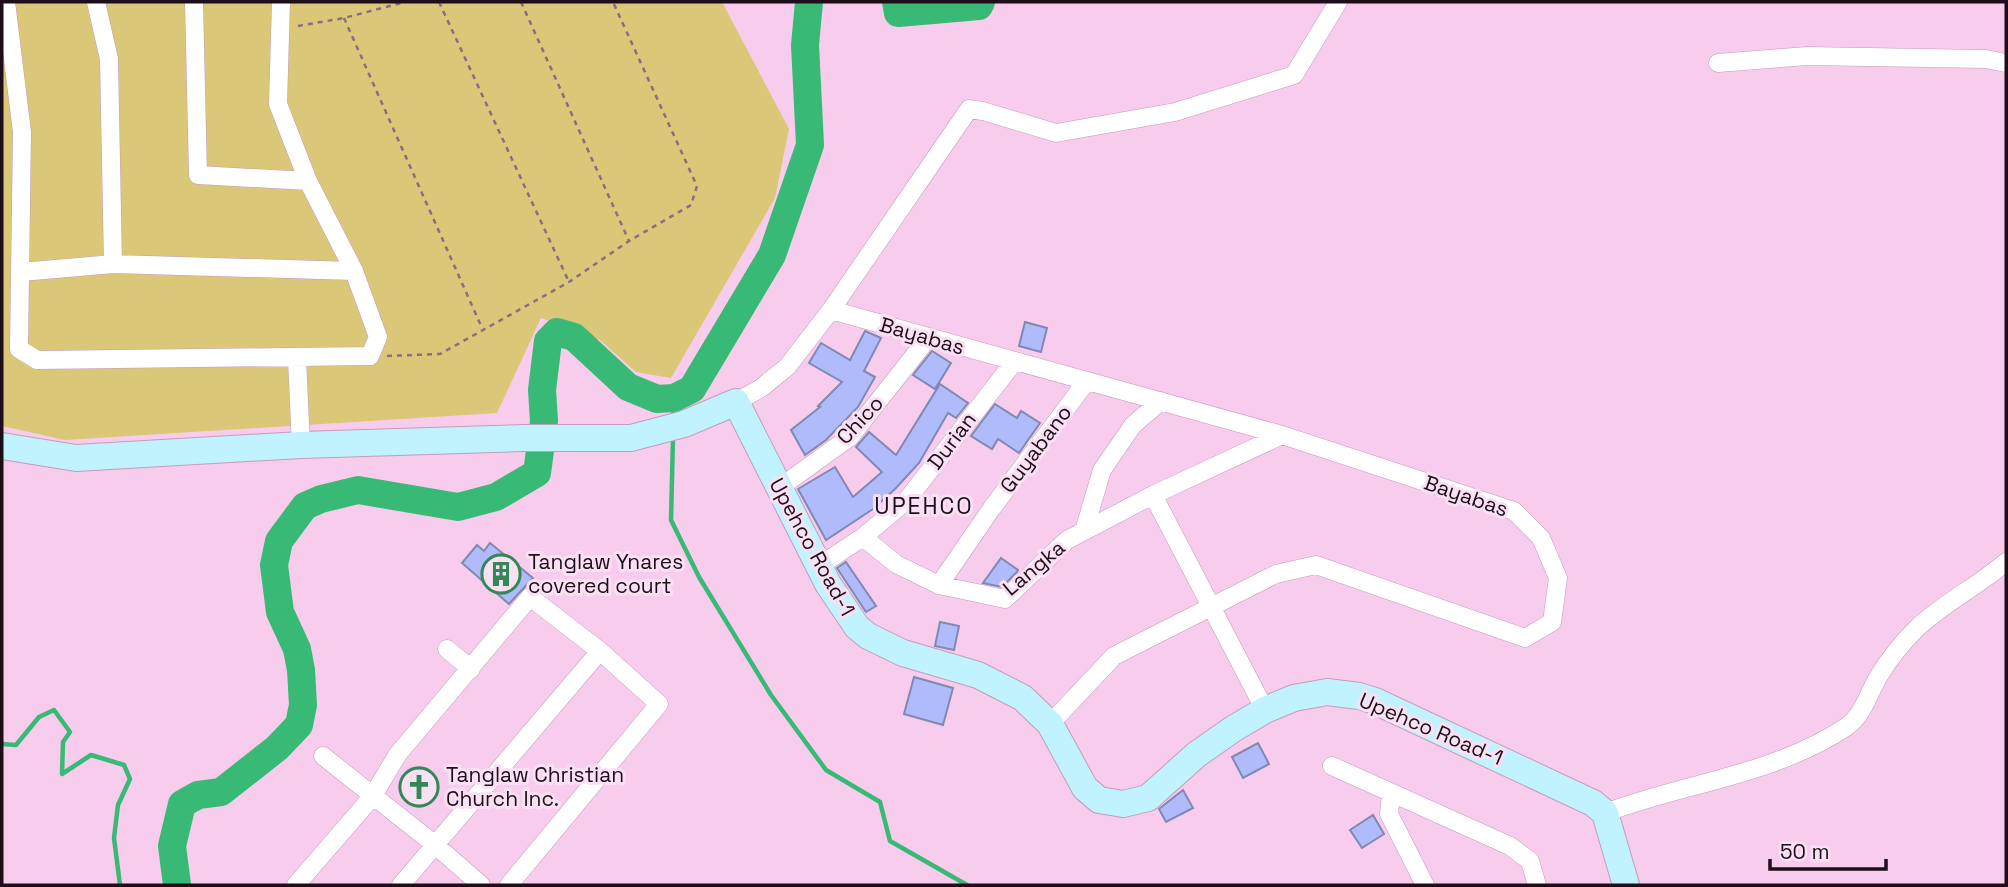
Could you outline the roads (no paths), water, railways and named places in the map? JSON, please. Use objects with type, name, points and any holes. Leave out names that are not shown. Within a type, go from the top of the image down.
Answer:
[{"type":"street","points":[[9,2],[22,132],[19,349],[37,360],[298,359],[370,356],[378,337],[354,271],[308,181],[278,104],[281,2]]},
{"type":"street","points":[[96,2],[109,59],[113,264]]},
{"type":"street","points":[[194,2],[198,175],[308,181]]},
{"type":"street","points":[[2,446],[76,458],[301,445],[524,438],[631,438],[673,428],[736,402],[761,388],[787,367],[831,310],[969,109],[1056,133],[1175,112],[1294,75],[1338,2]]},
{"type":"street","points":[[1986,59],[2006,54]]},
{"type":"street","points":[[1718,63],[1807,56],[1986,59],[2006,63]]},
{"type":"street","points":[[21,272],[113,264],[354,271]]},
{"type":"street","name":"Bayabas","points":[[831,310],[1282,435],[1514,511],[1541,538],[1558,578],[1552,622],[1525,638],[1316,565],[1276,574],[1114,656],[1050,724]]},
{"type":"street","name":"Chico","points":[[779,488],[850,437],[928,338]]},
{"type":"street","points":[[298,359],[301,445]]},
{"type":"street","name":"Durian","points":[[819,566],[863,537],[906,501],[1014,362]]},
{"type":"street","name":"Guyabano","points":[[939,585],[992,508],[1086,382]]},
{"type":"street","points":[[1084,531],[1102,470],[1133,425],[1161,401]]},
{"type":"street","name":"Upehco Road-1","points":[[736,402],[819,566],[846,614],[857,627],[868,636],[903,653],[978,675],[1023,698],[1050,724],[1086,788],[1099,800],[1123,804],[1148,799],[1196,755],[1265,710],[1294,698],[1327,691],[1359,696],[1387,706],[1571,792],[1593,803],[1605,813]]},
{"type":"street","name":"Langka","points":[[863,537],[896,564],[939,585],[1005,599],[1067,540],[1153,495],[1282,435]]},
{"type":"street","points":[[1153,495],[1265,710]]},
{"type":"street","points":[[1626,885],[1605,813],[1661,794],[1745,772],[1789,756],[1848,726],[1859,716],[1890,660],[1917,628],[1988,578],[2006,562]]},
{"type":"street","points":[[296,885],[372,797],[398,754],[530,597],[600,651],[659,704],[509,885]]},
{"type":"street","points":[[447,649],[471,669]]},
{"type":"street","points":[[401,885],[600,651]]},
{"type":"street","points":[[323,756],[481,885]]},
{"type":"street","points":[[1332,766],[1510,846],[1530,861],[1537,885]]},
{"type":"street","points":[[1391,794],[1389,814],[1425,885]]},
{"type":"waterway","points":[[177,885],[172,846],[182,804],[198,795],[221,792],[277,748],[299,725],[303,705],[301,670],[297,649],[280,612],[274,565],[279,541],[305,506],[358,490],[458,507],[496,497],[537,473],[544,421],[542,390],[548,341],[557,332],[574,337],[628,387],[657,399],[674,398],[692,389],[772,255],[810,145],[805,45],[809,2]]},
{"type":"waterway","points":[[896,2],[898,13],[979,6],[981,2]]},
{"type":"waterway","points":[[673,418],[674,398]]},
{"type":"waterway","points":[[673,437],[671,520],[699,577],[771,695],[826,770],[880,802],[890,841],[967,885]]},
{"type":"waterway","points":[[2,744],[16,745],[39,717],[54,710],[70,732],[63,742],[62,774],[91,755],[124,765],[130,779],[118,805],[114,838],[120,885]]},
{"type":"place","name":"Tanglaw Ynares covered court","points":[[501,574]]},
{"type":"place","name":"Tanglaw Christian Church Inc.","points":[[419,787]]},
{"type":"district","name":"UPEHCO","points":[[924,506]]}]
